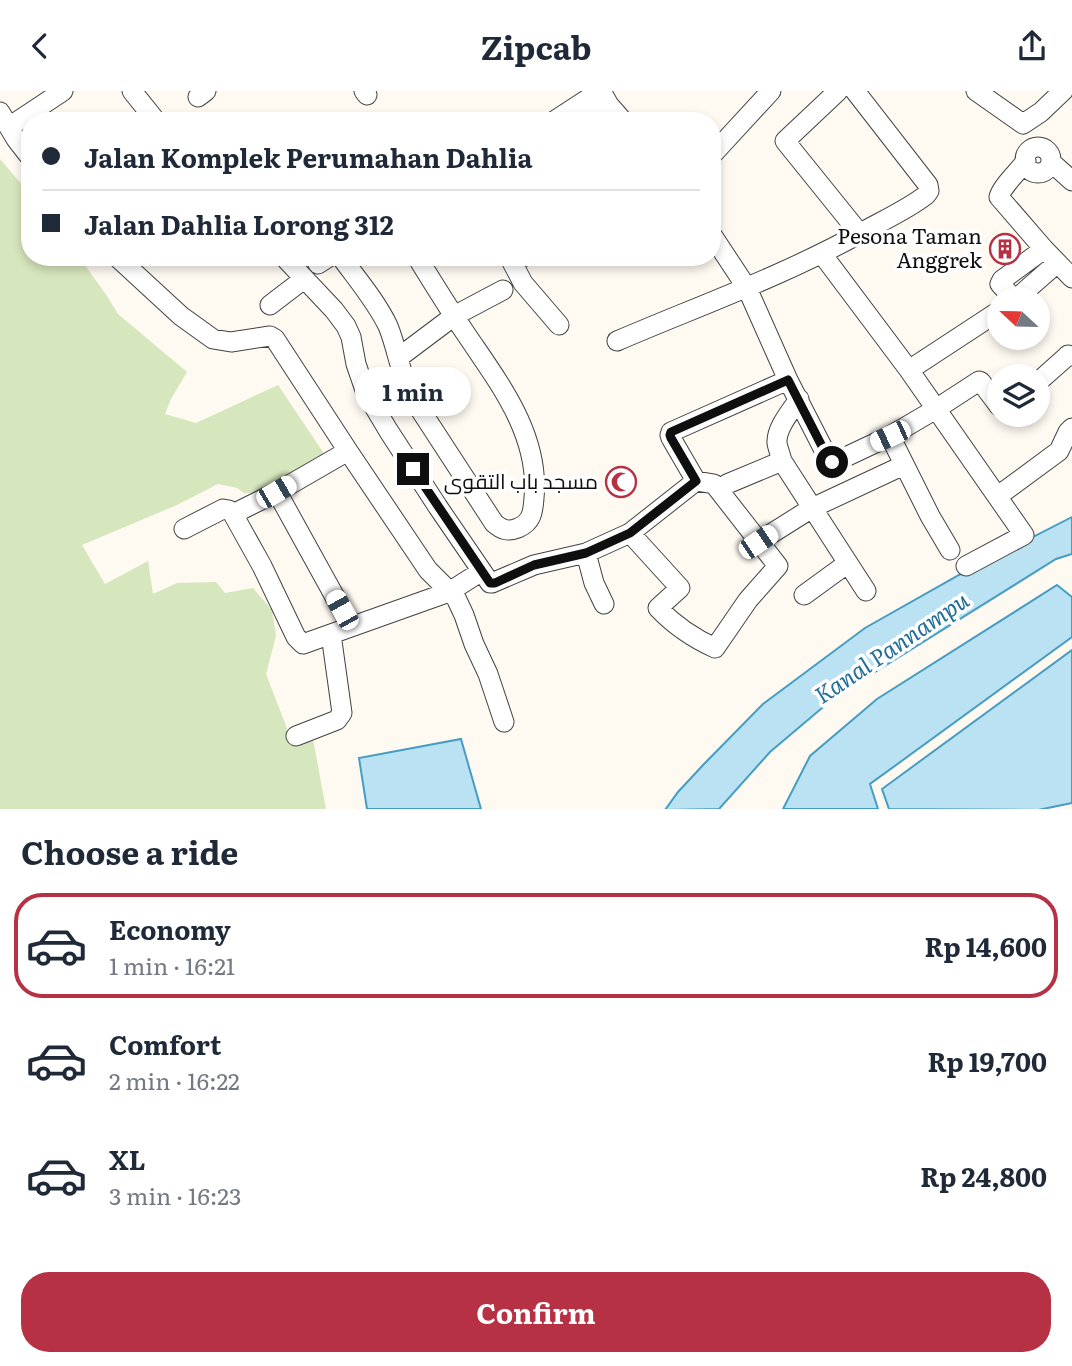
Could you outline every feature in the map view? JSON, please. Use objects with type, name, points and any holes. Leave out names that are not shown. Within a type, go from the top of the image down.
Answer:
[{"type":"street","points":[[21,143],[5,119],[64,91]]},
{"type":"street","points":[[132,91],[149,112]]},
{"type":"street","points":[[721,145],[771,91]]},
{"type":"street","points":[[838,91],[785,141],[860,234]]},
{"type":"street","points":[[617,341],[822,254],[929,191],[928,184],[855,91]]},
{"type":"street","points":[[976,91],[1023,124],[1042,165]]},
{"type":"street","points":[[1023,124],[1041,112],[1063,91]]},
{"type":"street","points":[[573,112],[604,95]]},
{"type":"street","points":[[590,112],[604,95]]},
{"type":"street","points":[[604,95],[616,112]]},
{"type":"street","points":[[1041,112],[1042,165]]},
{"type":"street","points":[[1042,165],[1002,190],[999,197],[1072,278]]},
{"type":"street","points":[[721,249],[747,288],[788,380],[832,462],[890,436],[979,381],[987,390]]},
{"type":"street","points":[[822,254],[909,370],[1024,535],[966,566]]},
{"type":"street","points":[[1003,287],[1000,284],[1002,280],[1051,256]]},
{"type":"street","points":[[127,266],[181,316],[213,339],[231,342],[265,336],[273,337],[280,345],[428,570],[456,598],[488,674],[504,722]]},
{"type":"street","points":[[292,266],[346,326],[366,393],[486,577],[495,583],[534,565],[579,554],[630,533],[696,481],[714,484],[778,566],[748,600],[715,647],[679,628],[658,608],[680,588],[630,533]]},
{"type":"street","points":[[348,266],[380,311],[393,338],[410,394],[494,523],[506,531],[515,530],[526,524],[533,512],[534,468],[527,439],[504,392],[422,266]]},
{"type":"street","points":[[514,266],[530,293],[559,325]]},
{"type":"street","points":[[270,305],[304,279]]},
{"type":"street","points":[[398,358],[454,316],[503,290]]},
{"type":"street","points":[[909,370],[987,319]]},
{"type":"street","points":[[1050,371],[1068,355],[1072,356]]},
{"type":"street","points":[[696,481],[670,435],[671,432],[788,380]]},
{"type":"street","points":[[799,400],[780,430],[780,452],[812,508],[866,591]]},
{"type":"street","points":[[998,496],[1059,450],[1072,428]]},
{"type":"street","points":[[890,436],[950,550]]},
{"type":"street","points":[[233,514],[348,451]]},
{"type":"street","points":[[727,484],[780,452]]},
{"type":"street","points":[[758,542],[812,508],[904,465]]},
{"type":"street","points":[[276,492],[351,627]]},
{"type":"street","points":[[184,529],[223,509],[229,510],[303,644],[486,577]]},
{"type":"street","points":[[579,554],[604,604]]},
{"type":"street","points":[[804,595],[848,563]]},
{"type":"street","points":[[296,736],[337,720],[342,713],[331,634]]},
{"type":"green space","points":[[0,159],[21,184],[21,266],[85,266],[118,314],[187,372],[165,414],[196,423],[278,385],[325,455],[253,493],[244,493],[237,488],[218,484],[177,505],[82,545],[105,584],[148,561],[153,594],[177,583],[216,582],[225,593],[253,588],[272,610],[276,636],[266,674],[293,744],[313,739],[326,809],[0,809]]},
{"type":"water","name":"Kanal Pannampu","points":[[1072,517],[1072,554],[1056,559],[835,697],[770,752],[719,809],[666,809],[678,792],[763,704],[865,628],[959,575]]},
{"type":"water","points":[[1057,585],[1072,597],[1072,637],[870,784],[878,809],[783,809],[810,756],[877,699]]},
{"type":"water","points":[[1072,650],[1072,803],[1043,809],[889,809],[882,789]]},
{"type":"water","points":[[461,739],[481,809],[367,809],[359,758]]},
{"type":"place","name":"Pesona Taman Anggrek","points":[[1005,249]]},
{"type":"place","name":"مسجد باب التقوى","points":[[621,482]]},
{"type":"route","points":[[413,469],[490,583],[495,583],[534,565],[586,553],[630,533],[696,481],[671,438],[671,432],[788,380],[832,462]]}]
